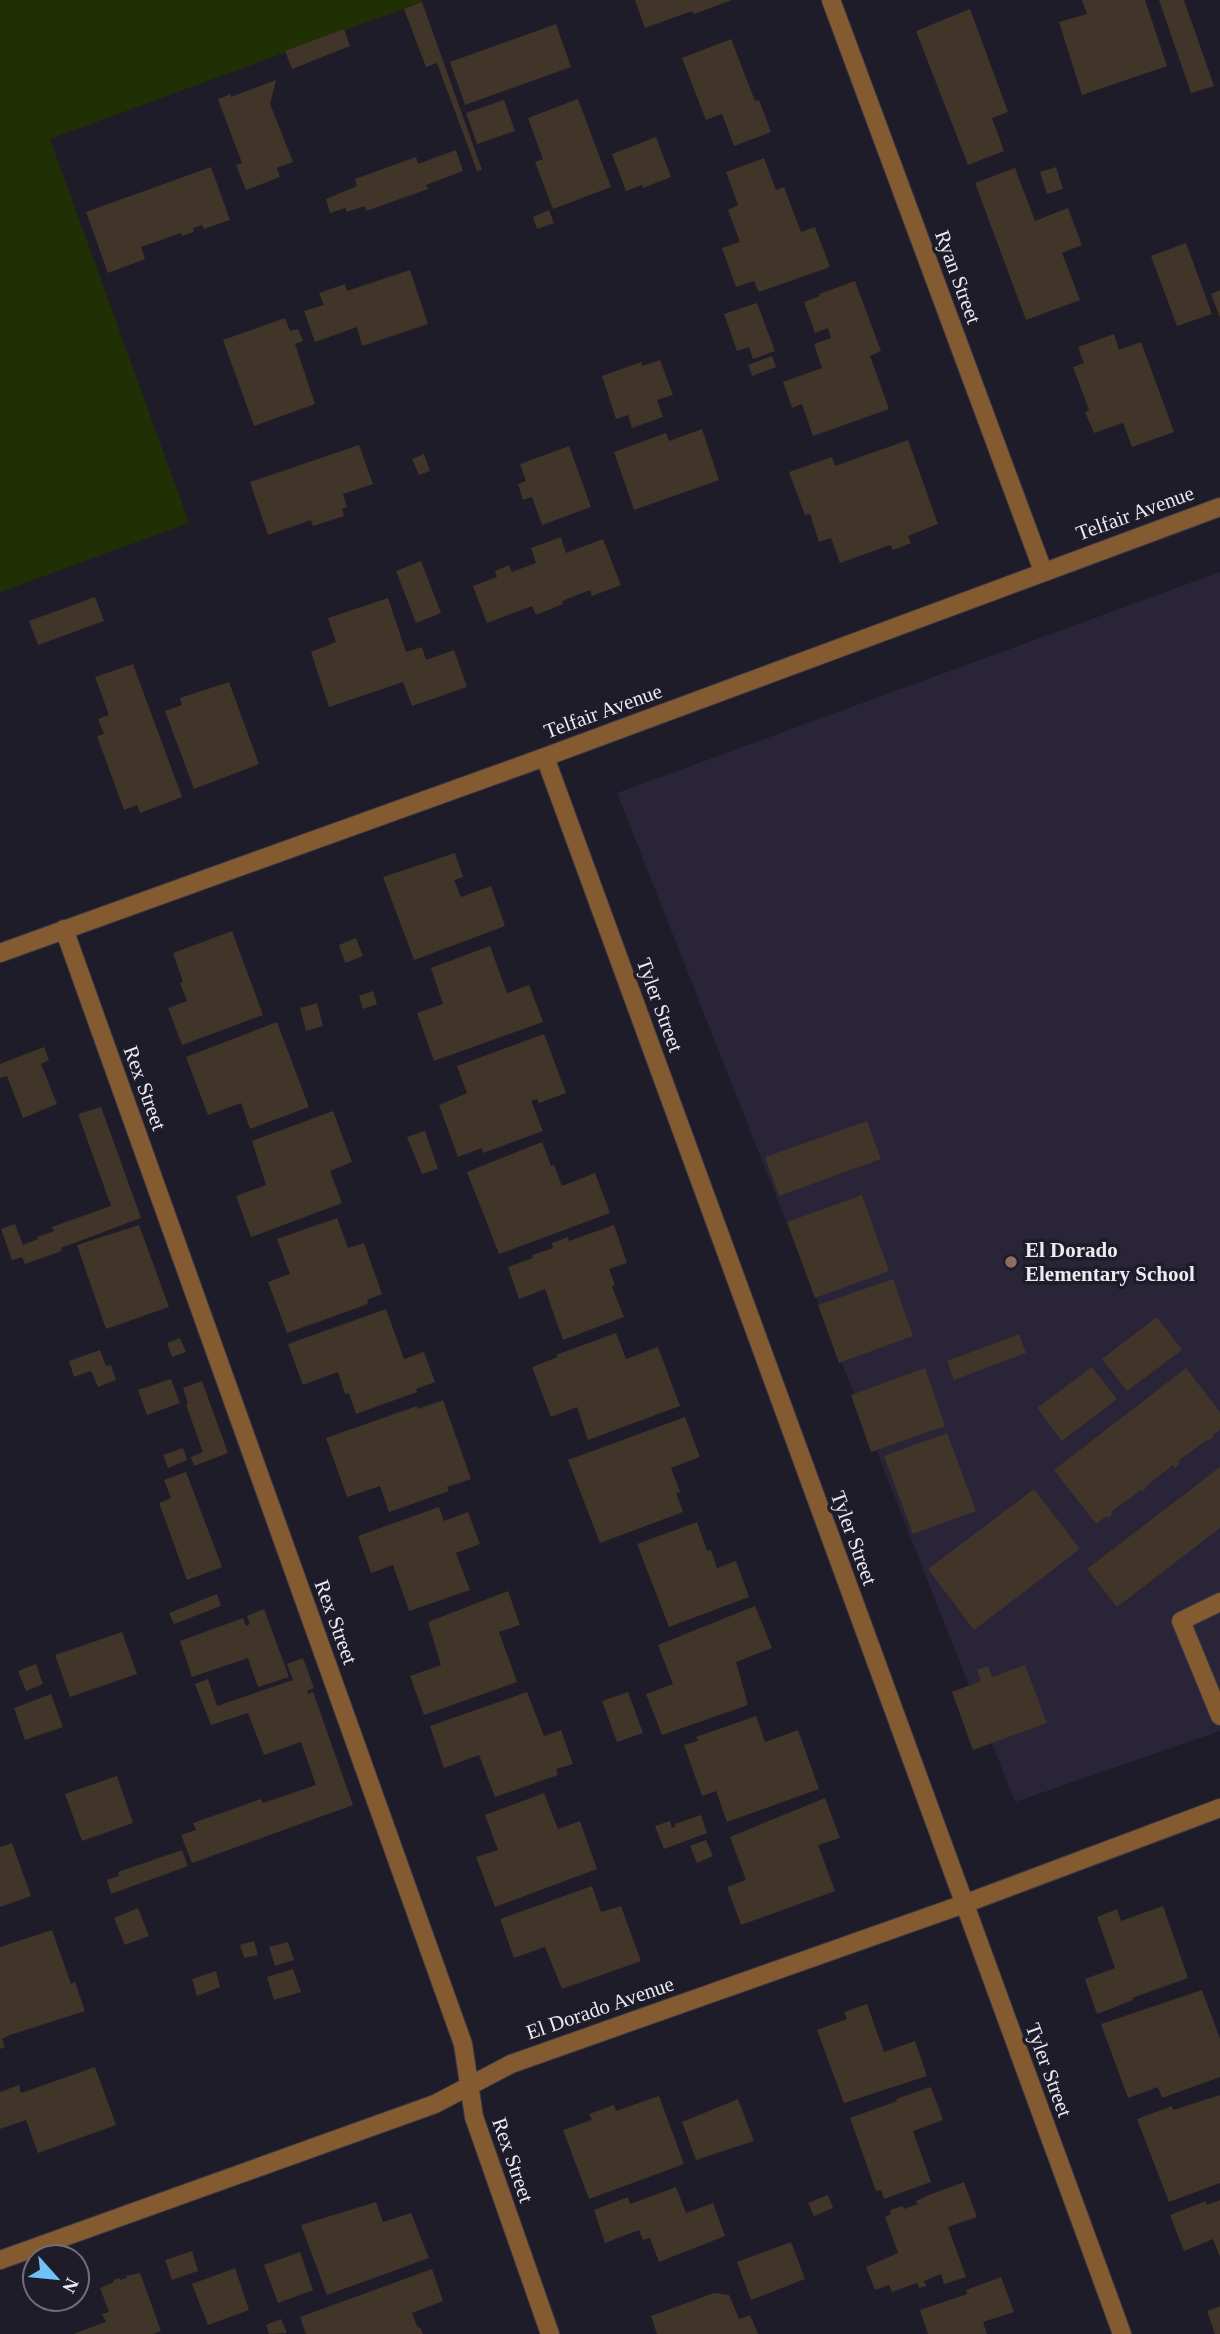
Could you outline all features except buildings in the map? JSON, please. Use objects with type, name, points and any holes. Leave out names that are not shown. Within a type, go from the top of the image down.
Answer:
[{"type":"street","name":"Ryan Street","points":[[831,0],[1043,571]]},
{"type":"street","name":"Telfair Avenue","points":[[0,953],[545,757],[1220,507]]},
{"type":"street","name":"Tyler Street","points":[[545,757],[1122,2334]]},
{"type":"street","name":"Rex Street","points":[[64,929],[463,2044],[474,2117],[550,2334]]},
{"type":"street","points":[[1218,1705],[1181,1622],[1220,1602]]},
{"type":"street","name":"El Dorado Avenue","points":[[0,2260],[435,2104],[511,2064],[964,1903],[1220,1808]]},
{"type":"shaded area","name":"El Dorado Elementary School","points":[[1220,572],[1220,1731],[1015,1802],[617,793]]},
{"type":"green space","points":[[0,0],[422,2],[50,139],[189,523],[0,592]]},
{"type":"place","name":"El Dorado Elementary School","points":[[1011,1262]]}]
